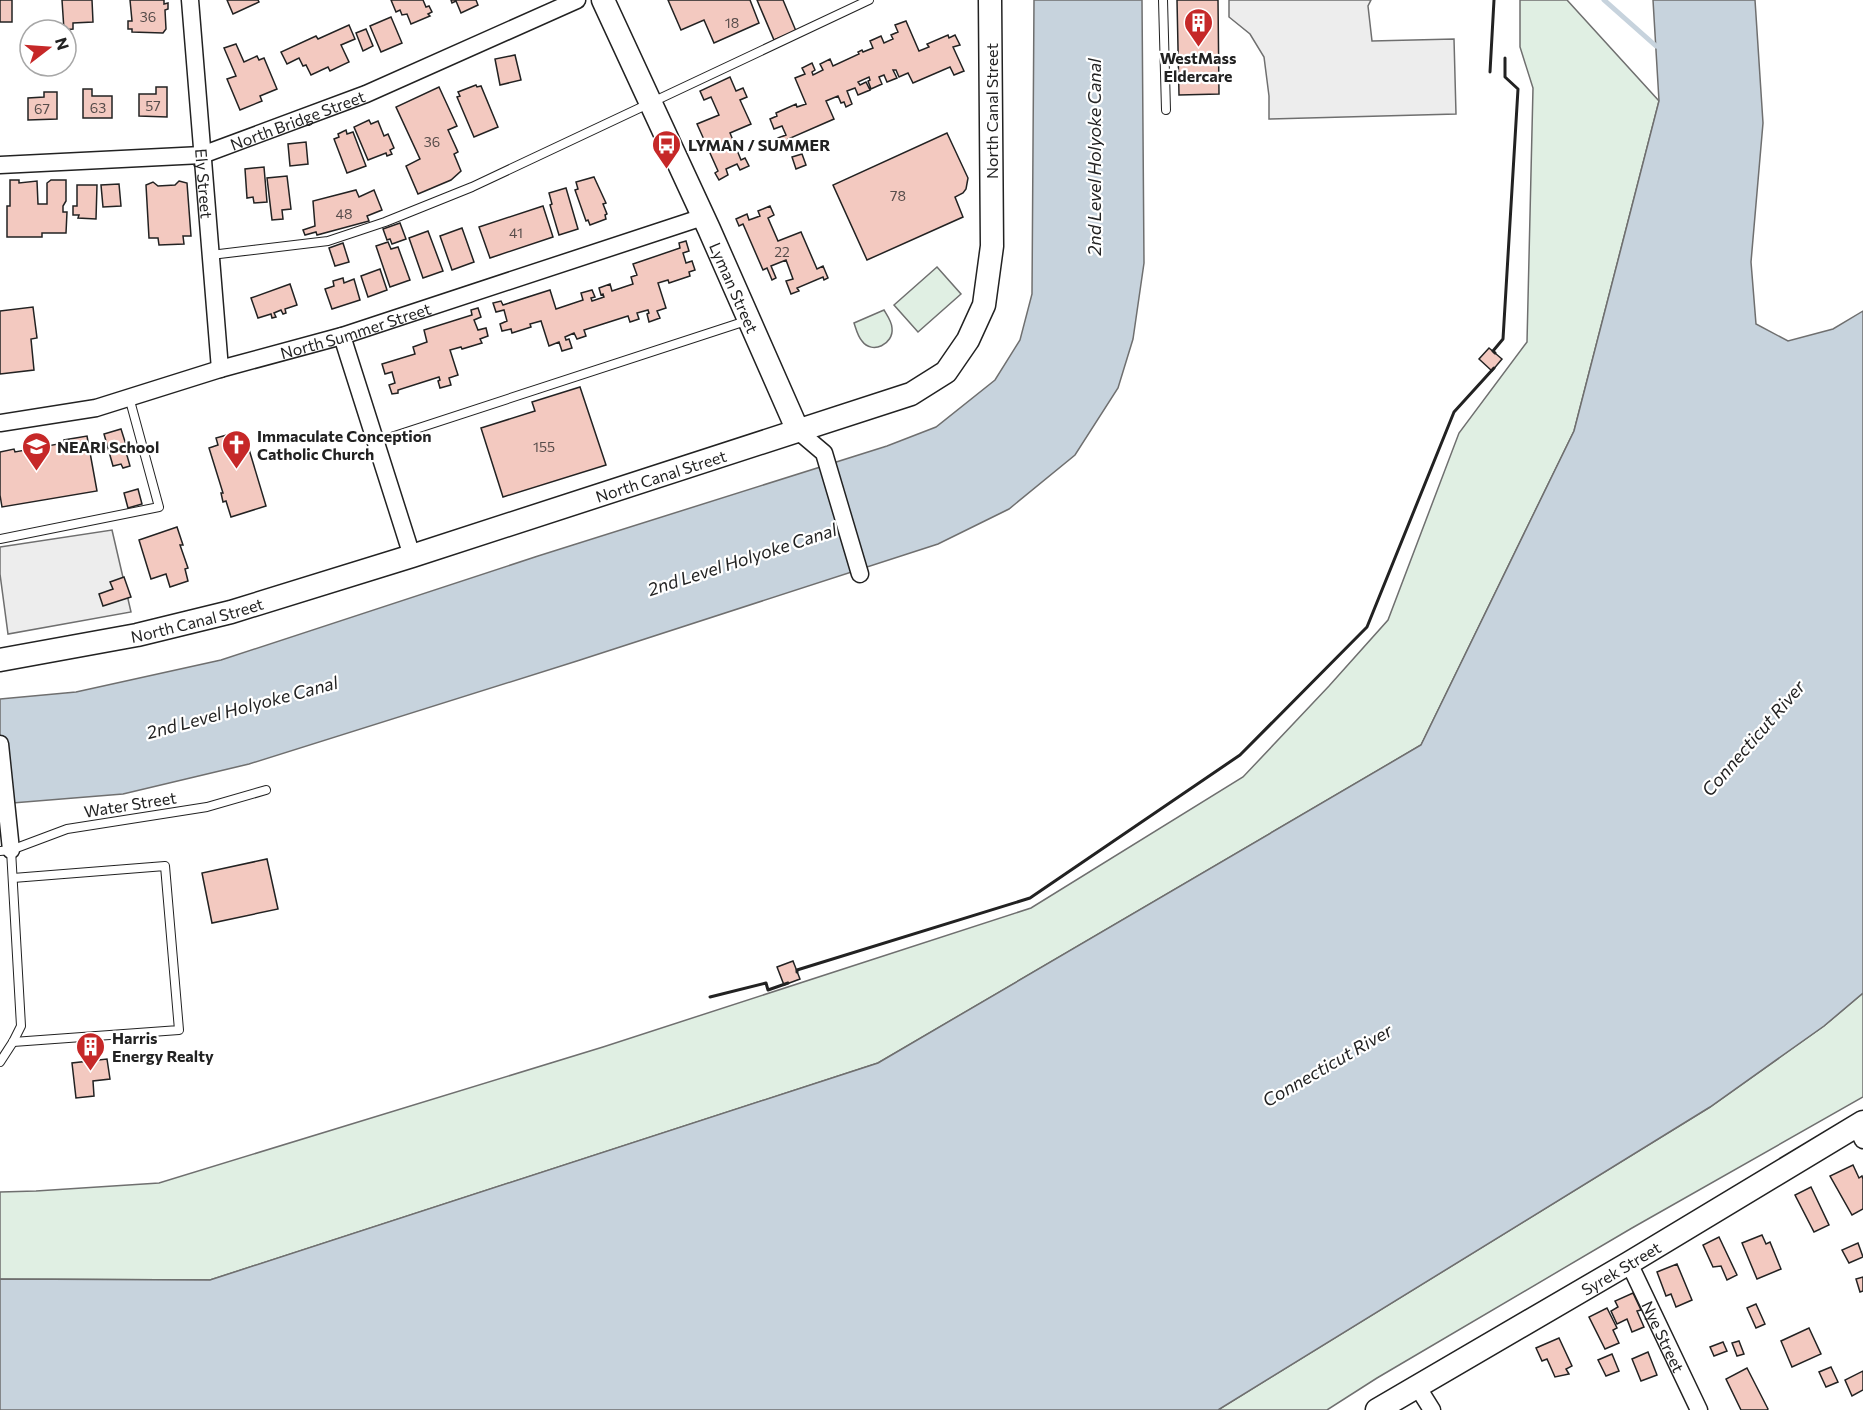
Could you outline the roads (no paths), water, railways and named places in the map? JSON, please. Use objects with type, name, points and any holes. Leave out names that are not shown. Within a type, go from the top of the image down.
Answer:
[{"type":"street","name":"Ely Street","points":[[190,0],[220,369]]},
{"type":"street","name":"North Bridge Street","points":[[0,165],[202,155],[366,94],[577,0]]},
{"type":"street","name":"Lyman Street","points":[[603,0],[798,431],[824,453],[860,574]]},
{"type":"street","name":"North Canal Street","points":[[0,660],[137,635],[231,612],[412,556],[911,394],[946,372],[968,340],[984,305],[992,246],[990,0]]},
{"type":"street","name":"North Summer Street","points":[[0,423],[96,408],[220,369],[342,336],[703,217]]},
{"type":"street","points":[[342,336],[412,556]]},
{"type":"street","points":[[0,744],[8,810],[5,851]]},
{"type":"street","name":"Syrek Street","points":[[1377,1410],[1861,1129]]},
{"type":"street","name":"Nye Street","points":[[1629,1263],[1699,1410]]},
{"type":"street","points":[[1417,1386],[1432,1410]]},
{"type":"lane","points":[[210,255],[328,241],[385,222],[472,187],[869,0]]},
{"type":"lane","points":[[1163,0],[1166,110]]},
{"type":"lane","points":[[376,442],[749,320]]},
{"type":"lane","points":[[0,539],[159,507],[129,397]]},
{"type":"lane","name":"Water Street","points":[[5,851],[68,830],[207,807],[266,790]]},
{"type":"lane","points":[[0,1062],[21,1026],[13,878],[5,851]]},
{"type":"lane","points":[[13,878],[165,866],[178,1030],[13,1042]]},
{"type":"water","name":"2nd Level Holyoke Canal","points":[[1034,0],[1142,0],[1144,263],[1133,339],[1118,388],[1075,455],[1009,509],[938,544],[249,764],[123,794],[0,804],[0,699],[76,692],[221,660],[538,556],[887,446],[936,427],[995,380],[1020,340],[1032,294]]},
{"type":"water","name":"Connecticut River","points":[[1653,0],[1755,0],[1763,123],[1751,262],[1756,324],[1788,341],[1833,329],[1863,311],[1863,993],[1824,1026],[1710,1107],[1218,1410],[0,1410],[0,1279],[210,1280],[878,1063],[1421,745],[1574,431],[1659,101]]},
{"type":"waterway","points":[[1604,0],[1656,46]]},
{"type":"place","name":"WestMass Eldercare","points":[[1198,48]]},
{"type":"place","name":"LYMAN / SUMMER","points":[[667,170]]},
{"type":"place","name":"Immaculate Conception Catholic Church","points":[[236,470]]},
{"type":"place","name":"NEARI School","points":[[36,472]]},
{"type":"place","name":"Harris Energy Realty","points":[[91,1072]]}]
